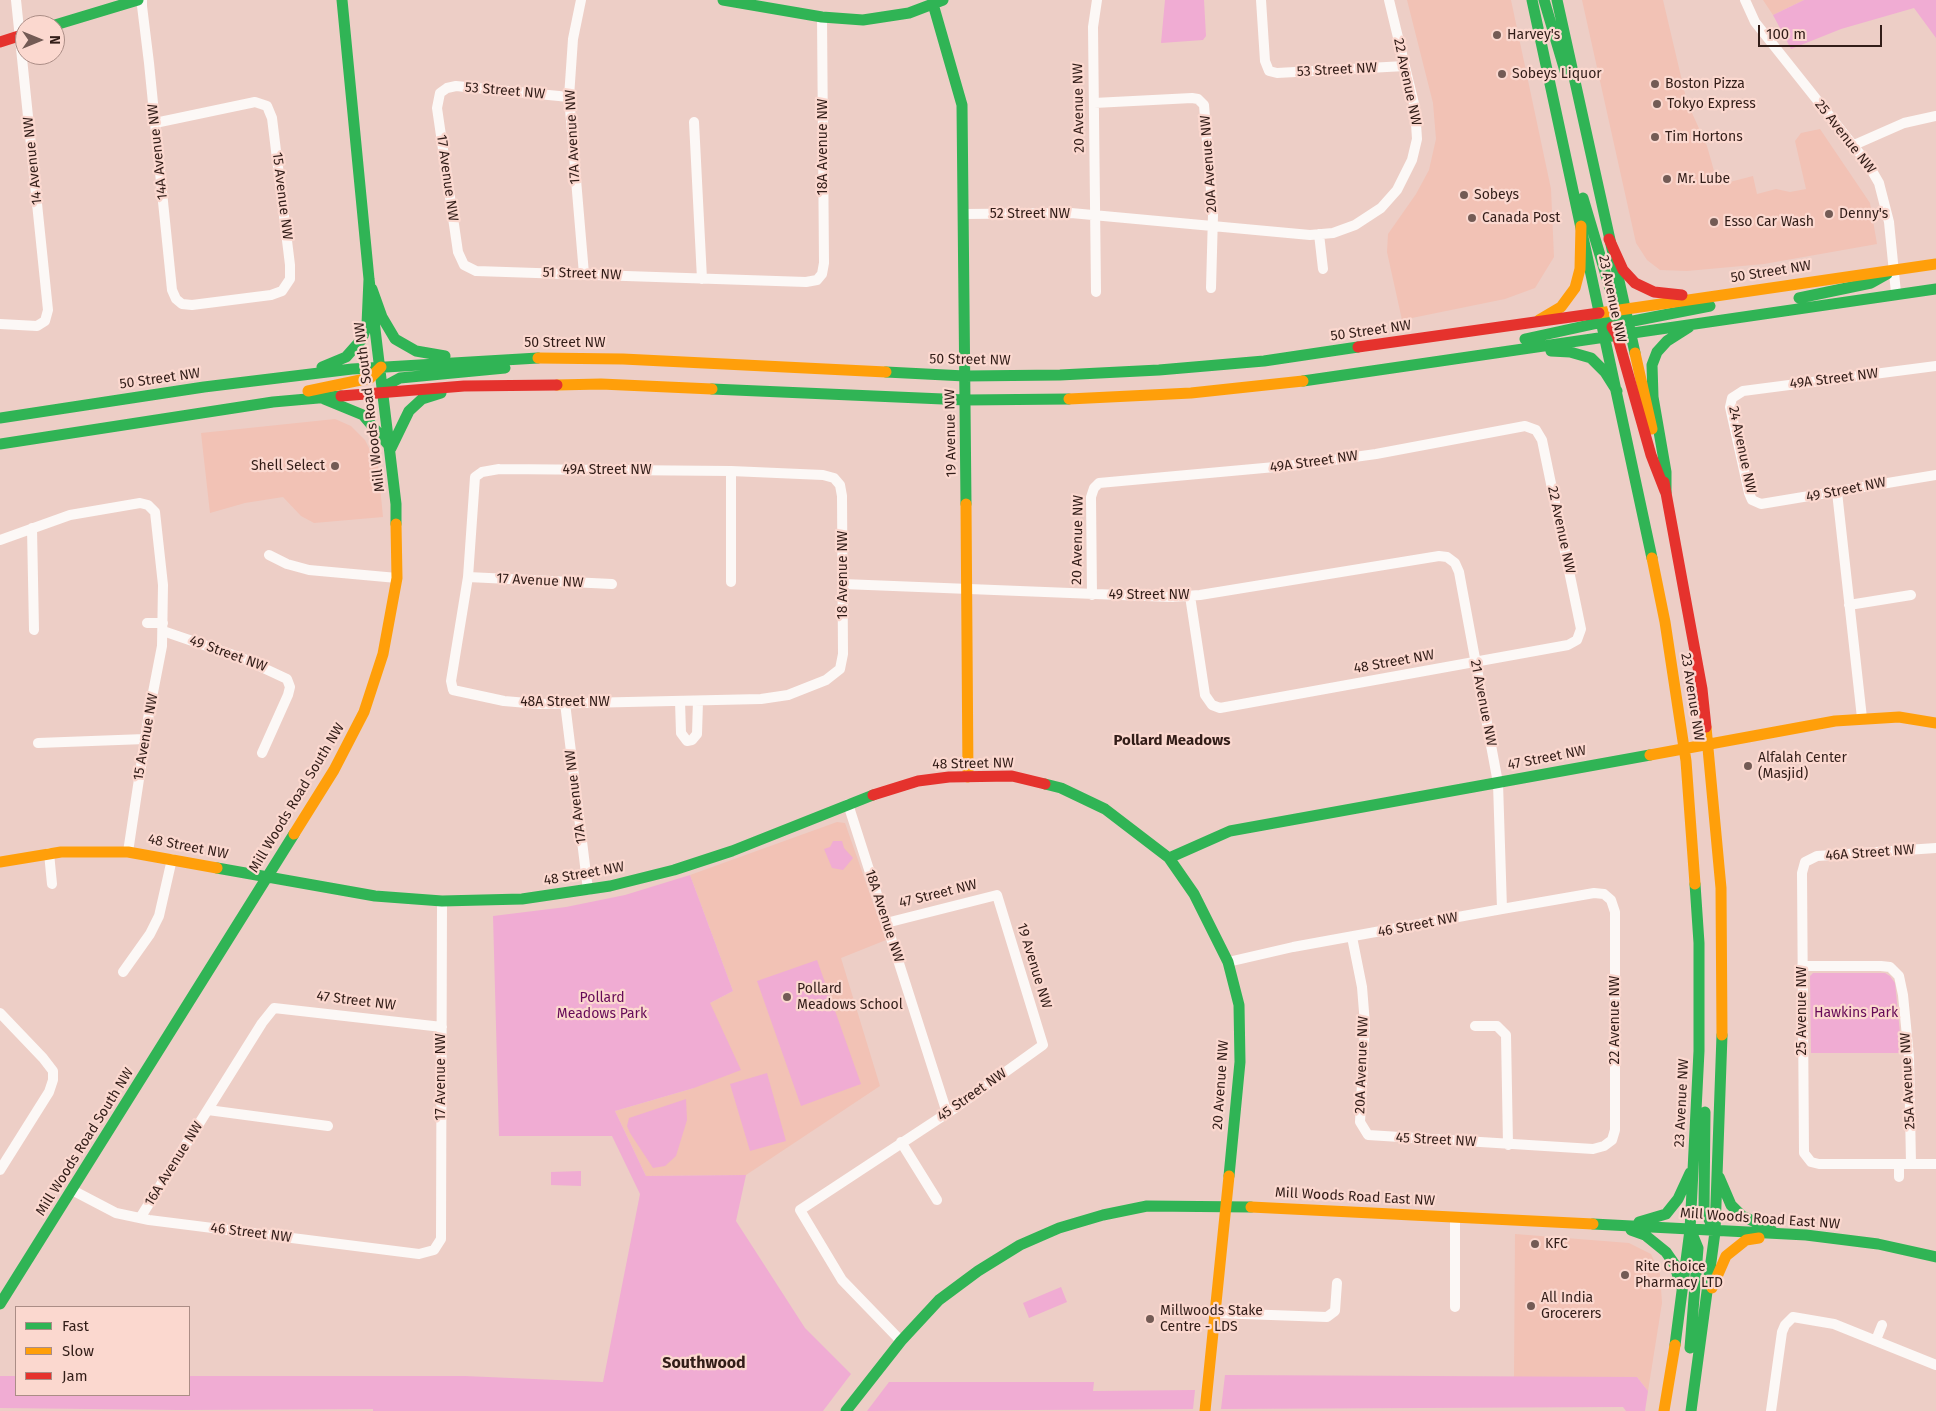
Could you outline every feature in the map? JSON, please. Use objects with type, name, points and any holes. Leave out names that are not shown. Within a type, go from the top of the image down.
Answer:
[{"type":"main road","points":[[65,22],[138,0]]},
{"type":"main road","name":"Mill Woods Road South NW","points":[[0,1304],[334,770],[361,719],[383,654],[397,578],[396,504],[391,448],[369,279],[342,0]]},
{"type":"main road","points":[[723,0],[849,20],[880,18],[938,2]]},
{"type":"main road","name":"23 Avenue NW","points":[[1532,0],[1581,226],[1615,323],[1666,494],[1702,689],[1709,744],[1720,850],[1724,996],[1715,1232],[1691,1411]]},
{"type":"main road","points":[[1544,0],[1562,65],[1579,101]]},
{"type":"main road","name":"23 Avenue NW","points":[[1558,0],[1610,239],[1617,391],[1665,622],[1685,748],[1697,898],[1700,1051],[1690,1230],[1664,1411]]},
{"type":"main road","name":"19 Avenue NW","points":[[938,2],[962,105],[968,589],[968,776]]},
{"type":"main road","points":[[0,42],[15,37]]},
{"type":"main road","points":[[1564,148],[1576,172],[1615,323]]},
{"type":"main road","points":[[1536,322],[1561,306],[1575,288],[1580,269],[1581,226]]},
{"type":"main road","points":[[1610,239],[1623,270],[1636,283],[1654,292],[1679,294],[1696,298]]},
{"type":"main road","name":"50 Street NW","points":[[0,444],[273,402],[464,386],[601,384],[966,400],[1056,400],[1190,393],[1287,383],[1519,350],[1696,298],[1936,264]]},
{"type":"main road","points":[[1743,316],[1792,299],[1870,283],[1882,278],[1894,269]]},
{"type":"main road","points":[[369,279],[382,316],[395,340],[416,351],[466,360]]},
{"type":"main road","points":[[275,379],[326,366],[351,353],[362,339],[367,324],[369,279]]},
{"type":"main road","points":[[1455,359],[1492,346],[1727,303],[1789,284]]},
{"type":"main road","name":"50 Street NW","points":[[0,418],[275,379],[466,360],[542,358],[623,359],[965,376],[1106,374],[1264,362],[1536,322],[1697,323],[1896,293],[1936,289]]},
{"type":"main road","points":[[1666,494],[1666,472],[1653,398],[1652,365],[1657,352],[1666,341],[1697,323]]},
{"type":"main road","points":[[1519,350],[1561,351],[1591,358],[1605,372],[1617,391]]},
{"type":"main road","points":[[384,392],[391,382],[400,378],[524,366],[542,358]]},
{"type":"main road","points":[[273,402],[331,385],[370,378],[381,367]]},
{"type":"main road","points":[[319,397],[363,415],[391,448],[404,419],[413,406],[427,397],[464,386]]},
{"type":"main road","points":[[0,428],[30,422],[60,409]]},
{"type":"main road","name":"47 Street NW","points":[[1169,858],[1230,831],[1685,748],[1862,718],[1899,718],[1936,723]]},
{"type":"main road","name":"48 Street NW","points":[[0,862],[48,853],[88,850],[128,852],[375,896],[442,901],[522,899],[588,890],[650,877],[713,857],[848,804],[908,783],[934,778],[1012,776],[1061,788],[1105,809]]},
{"type":"main road","name":"20 Avenue NW","points":[[1105,809],[1169,858],[1194,894],[1228,962],[1239,1005],[1240,1062],[1205,1411]]},
{"type":"main road","points":[[1700,1051],[1705,1112],[1704,1209],[1715,1232]]},
{"type":"main road","points":[[1616,1225],[1655,1219],[1666,1214],[1678,1198],[1694,1165]]},
{"type":"main road","points":[[1718,1165],[1719,1176],[1731,1205],[1742,1216],[1757,1224],[1786,1234]]},
{"type":"main road","name":"Mill Woods Road East NW","points":[[846,1411],[901,1340],[939,1300],[1000,1256],[1040,1236],[1089,1218],[1147,1206],[1178,1204],[1227,1205],[1616,1225],[1715,1232],[1786,1234],[1878,1244],[1936,1256]]},
{"type":"main road","points":[[1616,1225],[1645,1235],[1659,1244],[1675,1265],[1682,1296]]},
{"type":"main road","points":[[1690,1230],[1698,1248],[1690,1353],[1691,1411]]},
{"type":"main road","points":[[1704,1309],[1726,1256],[1746,1240],[1786,1234]]},
{"type":"street","name":"14 Avenue NW","points":[[16,0],[19,15]]},
{"type":"street","name":"14A Avenue NW","points":[[142,0],[172,290],[179,302]]},
{"type":"street","name":"17A Avenue NW","points":[[580,0],[569,97],[584,274]]},
{"type":"street","name":"20 Avenue NW","points":[[1096,215],[1093,27],[1097,0]]},
{"type":"street","name":"53 Street NW","points":[[1261,0],[1265,61],[1270,71],[1281,73],[1405,66]]},
{"type":"street","name":"22 Avenue NW","points":[[1388,0],[1405,66],[1418,130],[1412,160],[1397,190]]},
{"type":"street","name":"25 Avenue NW","points":[[1745,0],[1755,22],[1854,145],[1879,183],[1886,202],[1896,293]]},
{"type":"street","name":"18A Avenue NW","points":[[820,277],[824,263],[822,17]]},
{"type":"street","name":"14 Avenue NW","points":[[0,324],[37,326],[45,321],[47,303],[26,65]]},
{"type":"street","name":"53 Street NW","points":[[442,90],[456,86],[569,97]]},
{"type":"street","name":"17 Avenue NW","points":[[442,90],[438,97],[438,108],[458,252],[464,265]]},
{"type":"street","name":"20A Avenue NW","points":[[1094,103],[1192,98],[1202,102],[1206,111],[1212,226]]},
{"type":"street","name":"15 Avenue NW","points":[[155,123],[255,102],[267,106],[272,118],[290,265],[290,279],[285,287],[271,295],[192,306],[179,302]]},
{"type":"street","points":[[1854,145],[1904,122],[1936,116]]},
{"type":"street","points":[[694,122],[702,279]]},
{"type":"street","name":"52 Street NW","points":[[964,214],[1096,215],[1319,234],[1340,231],[1363,220],[1381,208],[1397,190]]},
{"type":"street","points":[[1096,215],[1096,292]]},
{"type":"street","points":[[1211,288],[1212,226]]},
{"type":"street","points":[[1319,234],[1323,269]]},
{"type":"street","name":"51 Street NW","points":[[464,265],[476,271],[702,279],[806,282],[820,277]]},
{"type":"street","name":"49A Street NW","points":[[1734,396],[1743,391],[1936,366]]},
{"type":"street","name":"24 Avenue NW","points":[[1734,396],[1730,406],[1734,429],[1749,493],[1757,503]]},
{"type":"street","name":"49A Street NW","points":[[1096,485],[1107,481],[1197,475],[1297,465],[1376,454],[1520,426],[1532,428]]},
{"type":"street","name":"22 Avenue NW","points":[[1532,428],[1539,433],[1542,440],[1580,620],[1580,636]]},
{"type":"street","name":"49A Street NW","points":[[468,577],[475,477],[482,472],[499,469],[731,471],[823,475],[830,476],[837,481]]},
{"type":"street","points":[[731,471],[731,582]]},
{"type":"street","name":"49 Street NW","points":[[1757,503],[1769,504],[1936,475]]},
{"type":"street","name":"18 Avenue NW","points":[[837,481],[842,496],[843,654],[840,669]]},
{"type":"street","name":"20 Avenue NW","points":[[1092,595],[1091,497],[1096,485]]},
{"type":"street","points":[[1837,492],[1862,718]]},
{"type":"street","name":"15 Avenue NW","points":[[32,528],[70,515],[135,504],[150,507],[157,518],[163,585],[163,627],[159,666],[145,740],[128,852]]},
{"type":"street","points":[[0,540],[32,528],[34,630]]},
{"type":"street","points":[[269,555],[288,564],[309,570],[397,578]]},
{"type":"street","name":"49 Street NW","points":[[843,584],[1153,598],[1190,596],[1439,556],[1451,559]]},
{"type":"street","name":"21 Avenue NW","points":[[1451,559],[1459,572],[1498,783],[1502,909]]},
{"type":"street","name":"17 Avenue NW","points":[[468,577],[612,584]]},
{"type":"street","name":"48A Street NW","points":[[468,577],[451,681],[452,687],[457,691],[504,701],[565,703],[698,701],[779,697],[826,680],[840,669]]},
{"type":"street","points":[[1849,605],[1911,595]]},
{"type":"street","name":"48 Street NW","points":[[1190,596],[1205,695],[1212,705],[1225,708],[1568,645],[1580,636]]},
{"type":"street","points":[[146,623],[163,627]]},
{"type":"street","name":"49 Street NW","points":[[163,627],[267,668],[284,676],[289,682],[288,695],[262,753]]},
{"type":"street","points":[[680,701],[681,733],[687,741],[696,737],[698,701]]},
{"type":"street","name":"17A Avenue NW","points":[[565,703],[588,890]]},
{"type":"street","points":[[38,743],[145,740]]},
{"type":"street","name":"18A Avenue NW","points":[[848,804],[947,1113]]},
{"type":"street","name":"46A Street NW","points":[[1805,862],[1817,856],[1936,848]]},
{"type":"street","points":[[48,853],[52,884]]},
{"type":"street","points":[[123,972],[150,934],[159,916],[172,859]]},
{"type":"street","name":"25 Avenue NW","points":[[1805,862],[1802,873],[1803,1148],[1808,1159],[1818,1164],[1899,1164]]},
{"type":"street","name":"46 Street NW","points":[[1228,962],[1292,947],[1594,893],[1608,896]]},
{"type":"street","name":"47 Street NW","points":[[886,923],[997,895]]},
{"type":"street","name":"19 Avenue NW","points":[[997,895],[1043,1045]]},
{"type":"street","name":"22 Avenue NW","points":[[1608,896],[1614,908],[1615,942],[1615,1130],[1608,1144]]},
{"type":"street","name":"17 Avenue NW","points":[[434,1250],[441,1239],[442,901]]},
{"type":"street","name":"20A Avenue NW","points":[[1352,937],[1362,987],[1365,1024],[1360,1115],[1364,1132]]},
{"type":"street","name":"25A Avenue NW","points":[[1802,966],[1881,966],[1895,971],[1902,981],[1910,1075],[1911,1164]]},
{"type":"street","name":"47 Street NW","points":[[269,1013],[274,1008],[282,1007],[442,1027]]},
{"type":"street","name":"16A Avenue NW","points":[[140,1218],[269,1013]]},
{"type":"street","points":[[0,1014],[43,1058],[52,1071],[53,1080],[49,1092],[0,1169]]},
{"type":"street","points":[[1475,1026],[1497,1026],[1506,1035],[1508,1145]]},
{"type":"street","name":"45 Street NW","points":[[901,1340],[842,1280],[800,1210],[900,1142],[947,1113],[1043,1045]]},
{"type":"street","name":"16A Avenue NW","points":[[208,1110],[328,1126]]},
{"type":"street","name":"45 Street NW","points":[[1364,1132],[1373,1137],[1508,1145],[1593,1149],[1608,1144]]},
{"type":"street","points":[[900,1142],[937,1200]]},
{"type":"street","points":[[1899,1177],[1899,1164],[1936,1164]]},
{"type":"street","name":"46 Street NW","points":[[72,1190],[108,1210],[140,1218],[419,1254],[434,1250]]},
{"type":"street","points":[[1455,1217],[1455,1307]]},
{"type":"street","points":[[1215,1313],[1327,1317],[1334,1311],[1337,1283]]},
{"type":"street","points":[[1771,1411],[1782,1332],[1788,1320],[1800,1317],[1822,1320],[1936,1365]]},
{"type":"street","points":[[1876,1340],[1882,1325]]},
{"type":"shaded area","points":[[1407,0],[1511,0],[1551,189],[1554,257],[1535,288],[1505,299],[1402,320],[1387,252],[1388,234],[1416,194],[1429,170],[1436,139],[1433,103]]},
{"type":"shaded area","points":[[1582,0],[1663,0],[1687,102],[1707,146],[1718,185],[1753,176],[1757,194],[1776,189],[1790,192],[1806,189],[1795,141],[1801,133],[1820,129],[1870,203],[1877,244],[1764,264],[1687,271],[1660,270],[1647,260],[1636,243]]},
{"type":"shaded area","points":[[1763,0],[1804,0],[1773,15]]},
{"type":"shaded area","points":[[335,419],[351,426],[365,440],[378,466],[383,517],[314,523],[301,516],[283,497],[245,503],[210,513],[201,433]]},
{"type":"shaded area","name":"Pollard Meadows School","points":[[837,822],[845,823],[886,940],[841,958],[880,1086],[746,1175],[646,1176],[615,1111],[694,1088],[710,1003],[733,991],[690,875]]},
{"type":"shaded area","points":[[1515,1234],[1629,1243],[1651,1254],[1660,1274],[1662,1303],[1648,1391],[1637,1377],[1514,1377]]},
{"type":"green space","points":[[1165,0],[1204,0],[1206,36],[1203,40],[1161,43]]},
{"type":"green space","points":[[1804,0],[1936,0],[1936,38],[1914,8],[1841,29],[1791,49],[1773,15]]},
{"type":"green space","points":[[833,841],[842,841],[844,848],[853,858],[843,870],[832,868],[824,849],[830,847]]},
{"type":"green space","name":"Pollard Meadows Park","points":[[690,875],[733,991],[710,1003],[741,1070],[694,1088],[615,1111],[646,1176],[746,1175],[736,1221],[805,1328],[851,1374],[823,1411],[373,1411],[373,1409],[181,1410],[0,1408],[0,1376],[15,1376],[15,1396],[190,1396],[190,1376],[465,1376],[603,1382],[640,1194],[612,1136],[499,1136],[493,916],[566,907],[625,895]]},
{"type":"green space","points":[[817,960],[861,1084],[801,1106],[757,981]]},
{"type":"green space","name":"Hawkins Park","points":[[1813,973],[1885,973],[1890,976],[1895,983],[1902,1053],[1811,1053],[1810,976]]},
{"type":"green space","points":[[767,1073],[786,1141],[750,1151],[730,1084]]},
{"type":"green space","points":[[686,1099],[687,1120],[676,1156],[665,1166],[653,1168],[630,1133],[627,1126],[629,1118]]},
{"type":"green space","points":[[581,1171],[581,1186],[551,1185],[551,1172]]},
{"type":"green space","points":[[1061,1287],[1067,1302],[1029,1318],[1023,1303]]},
{"type":"green space","points":[[1225,1375],[1637,1377],[1648,1391],[1645,1411],[1626,1411],[1623,1407],[1221,1409]]},
{"type":"green space","points":[[889,1382],[1094,1382],[1093,1391],[1195,1390],[1193,1409],[867,1411]]},
{"type":"traffic: fast","points":[[65,22],[138,0]]},
{"type":"traffic: fast","points":[[342,0],[369,279],[396,504],[396,524]]},
{"type":"traffic: fast","points":[[723,0],[822,17],[863,20],[909,13],[943,0]]},
{"type":"traffic: fast","points":[[1532,0],[1652,558]]},
{"type":"traffic: fast","points":[[1544,0],[1565,71]]},
{"type":"traffic: fast","points":[[1557,0],[1635,353]]},
{"type":"traffic: fast","points":[[933,4],[962,105],[966,504]]},
{"type":"traffic: fast","points":[[1583,198],[1619,319]]},
{"type":"traffic: fast","points":[[1799,298],[1871,283],[1887,274]]},
{"type":"traffic: fast","points":[[322,367],[346,357],[362,339],[367,324],[369,279]]},
{"type":"traffic: fast","points":[[372,289],[382,317],[395,339],[416,351],[445,356]]},
{"type":"traffic: fast","points":[[1303,381],[1936,289]]},
{"type":"traffic: fast","points":[[1608,334],[1628,322],[1710,306]]},
{"type":"traffic: fast","points":[[1525,339],[1612,320]]},
{"type":"traffic: fast","points":[[1666,493],[1666,472],[1653,397],[1652,365],[1657,352],[1667,341],[1689,327]]},
{"type":"traffic: fast","points":[[886,372],[965,376],[1060,375],[1159,370],[1264,361],[1358,347]]},
{"type":"traffic: fast","points":[[1551,351],[1570,352],[1591,358],[1605,372],[1617,391]]},
{"type":"traffic: fast","points":[[0,418],[204,387],[352,369],[538,358]]},
{"type":"traffic: fast","points":[[384,392],[387,385],[400,378],[505,368]]},
{"type":"traffic: fast","points":[[712,389],[966,400],[1069,399]]},
{"type":"traffic: fast","points":[[324,399],[363,415],[391,448],[409,411],[422,399],[441,393]]},
{"type":"traffic: fast","points":[[0,444],[273,402],[341,396]]},
{"type":"traffic: fast","points":[[1169,858],[1230,831],[1650,755]]},
{"type":"traffic: fast","points":[[1045,784],[1061,788],[1105,809],[1169,858],[1194,894],[1228,962],[1239,1005],[1240,1062],[1229,1176]]},
{"type":"traffic: fast","points":[[217,868],[375,896],[442,901],[522,899],[610,886],[674,870],[732,851],[873,795]]},
{"type":"traffic: fast","points":[[0,1304],[294,834]]},
{"type":"traffic: fast","points":[[1675,1345],[1690,1230],[1699,1051],[1699,943],[1695,884]]},
{"type":"traffic: fast","points":[[1691,1411],[1715,1232],[1722,1035]]},
{"type":"traffic: fast","points":[[1705,1112],[1704,1209],[1715,1232]]},
{"type":"traffic: fast","points":[[1639,1222],[1666,1214],[1678,1199],[1690,1173]]},
{"type":"traffic: fast","points":[[1719,1177],[1731,1205],[1742,1216],[1771,1229]]},
{"type":"traffic: fast","points":[[846,1411],[901,1341],[939,1300],[978,1271],[1020,1245],[1059,1228],[1103,1215],[1147,1206],[1251,1207]]},
{"type":"traffic: fast","points":[[1593,1224],[1806,1235],[1878,1244],[1936,1257]]},
{"type":"traffic: fast","points":[[1631,1230],[1645,1235],[1666,1252],[1675,1265],[1680,1285]]},
{"type":"traffic: fast","points":[[1690,1348],[1698,1248],[1691,1231]]},
{"type":"traffic: slow","points":[[1539,320],[1561,307],[1575,288],[1580,269],[1581,226]]},
{"type":"traffic: slow","points":[[1599,313],[1936,264]]},
{"type":"traffic: slow","points":[[1635,353],[1652,429]]},
{"type":"traffic: slow","points":[[538,358],[623,359],[886,372]]},
{"type":"traffic: slow","points":[[308,391],[370,378],[381,367]]},
{"type":"traffic: slow","points":[[1069,399],[1191,393],[1303,381]]},
{"type":"traffic: slow","points":[[557,385],[601,384],[712,389]]},
{"type":"traffic: slow","points":[[966,504],[968,777]]},
{"type":"traffic: slow","points":[[294,834],[334,770],[364,712],[383,654],[397,578],[396,524]]},
{"type":"traffic: slow","points":[[1652,558],[1665,622],[1686,761],[1695,884]]},
{"type":"traffic: slow","points":[[1650,755],[1835,721],[1899,717],[1936,723]]},
{"type":"traffic: slow","points":[[1706,727],[1721,888],[1722,1035]]},
{"type":"traffic: slow","points":[[0,862],[61,852],[128,852],[217,868]]},
{"type":"traffic: slow","points":[[1205,1411],[1229,1176]]},
{"type":"traffic: slow","points":[[1251,1207],[1593,1224]]},
{"type":"traffic: slow","points":[[1712,1288],[1726,1256],[1746,1240],[1759,1238]]},
{"type":"traffic: slow","points":[[1664,1411],[1675,1345]]},
{"type":"traffic: jam","points":[[0,42],[15,37]]},
{"type":"traffic: jam","points":[[1609,239],[1623,270],[1635,283],[1654,292],[1682,295]]},
{"type":"traffic: jam","points":[[1358,347],[1599,313]]},
{"type":"traffic: jam","points":[[1612,327],[1617,335],[1651,455],[1665,491]]},
{"type":"traffic: jam","points":[[341,396],[464,386],[557,385]]},
{"type":"traffic: jam","points":[[1664,482],[1702,689],[1706,727]]},
{"type":"traffic: jam","points":[[873,795],[918,781],[949,777],[1012,776],[1045,784]]},
{"type":"place","name":"Harvey's","points":[[1497,35]]},
{"type":"place","name":"Sobeys Liquor","points":[[1502,74]]},
{"type":"place","name":"Boston Pizza","points":[[1655,84]]},
{"type":"place","name":"Tokyo Express","points":[[1657,104]]},
{"type":"place","name":"Tim Hortons","points":[[1655,137]]},
{"type":"place","name":"Mr. Lube","points":[[1667,179]]},
{"type":"place","name":"Sobeys","points":[[1464,195]]},
{"type":"place","name":"Denny's","points":[[1829,214]]},
{"type":"place","name":"Canada Post","points":[[1472,218]]},
{"type":"place","name":"Esso Car Wash","points":[[1714,222]]},
{"type":"place","name":"Shell Select","points":[[335,466]]},
{"type":"place","name":"Alfalah Center (Masjid)","points":[[1748,766]]},
{"type":"place","name":"Pollard Meadows School","points":[[787,997]]},
{"type":"place","name":"KFC","points":[[1535,1244]]},
{"type":"place","name":"Rite Choice Pharmacy LTD","points":[[1625,1275]]},
{"type":"place","name":"All India Grocerers","points":[[1531,1306]]},
{"type":"place","name":"Millwoods Stake Centre - LDS","points":[[1150,1319]]},
{"type":"district","name":"Pollard Meadows","points":[[1172,741]]},
{"type":"district","name":"Southwood","points":[[704,1364]]}]
